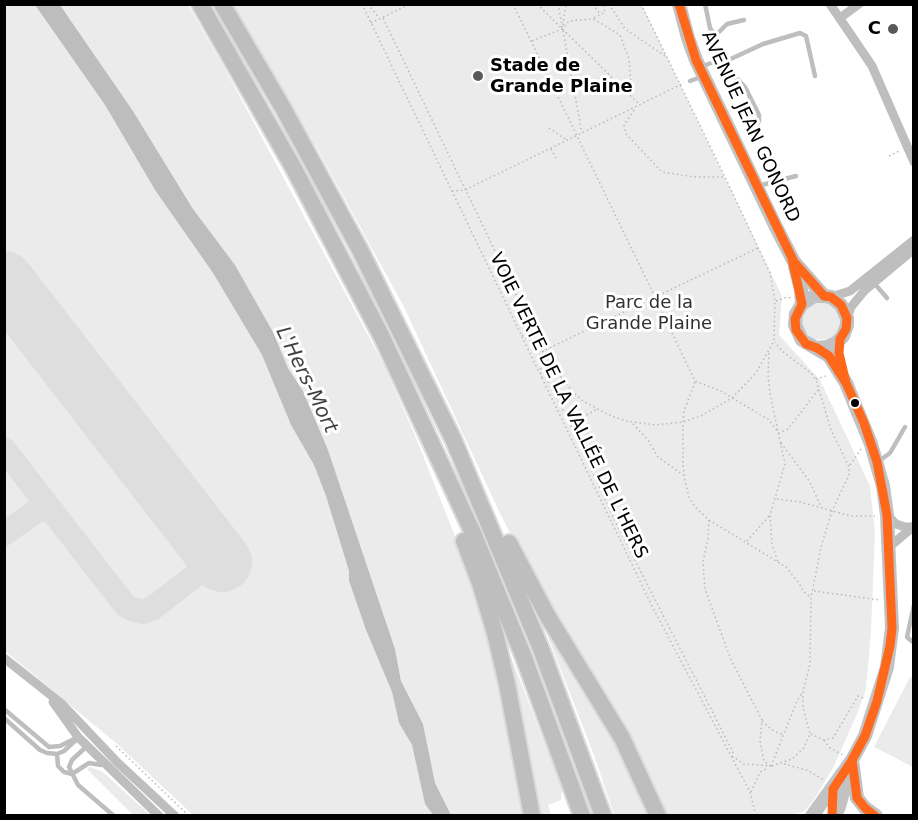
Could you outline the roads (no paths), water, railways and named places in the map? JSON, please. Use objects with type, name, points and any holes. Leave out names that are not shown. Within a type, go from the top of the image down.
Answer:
[{"type":"highway","points":[[200,4],[265,117],[353,279],[461,507],[523,655],[582,816]]},
{"type":"highway","points":[[222,4],[283,108],[356,241],[453,439],[541,649],[603,816]]},
{"type":"highway","points":[[453,439],[547,615],[622,738],[657,815]]},
{"type":"highway","points":[[461,507],[456,522],[480,583],[495,633],[532,816]]},
{"type":"street","name":"AVENUE JEAN GONORD","points":[[679,4],[688,38],[702,71],[794,262],[801,289],[797,301],[796,330],[802,340],[829,356],[846,383],[864,423],[883,486],[882,516],[888,548],[892,628],[889,656],[865,736],[848,758],[812,816]]},
{"type":"street","points":[[830,4],[872,66],[914,162]]},
{"type":"street","points":[[840,18],[859,4]]},
{"type":"street","points":[[797,301],[850,291],[914,240]]},
{"type":"street","points":[[847,318],[851,307],[874,283],[914,249]]},
{"type":"street","name":"AVENUE JEAN GONORD","points":[[794,262],[827,296],[841,305],[847,318],[846,329],[840,339],[839,353],[846,383]]},
{"type":"street","points":[[817,348],[827,347],[840,339]]},
{"type":"street","points":[[882,516],[896,524],[913,527]]},
{"type":"street","points":[[888,548],[913,527]]},
{"type":"street","points":[[4,658],[62,704],[118,763],[175,816]]},
{"type":"street","points":[[42,688],[77,738],[159,816]]},
{"type":"street","points":[[77,738],[86,730]]},
{"type":"street","name":"AVENUE JEAN GONORD","points":[[833,816],[839,807],[848,758]]},
{"type":"street","points":[[848,758],[857,798],[876,816]]},
{"type":"street","name":"AVENUE JEAN GONORD","points":[[830,786],[833,816]]},
{"type":"lane","points":[[705,4],[710,28],[715,36],[714,62]]},
{"type":"lane","points":[[715,36],[727,24],[744,20]]},
{"type":"lane","points":[[690,81],[714,62],[723,63],[763,44],[800,33],[806,36],[815,76]]},
{"type":"lane","points":[[723,63],[745,87],[759,115],[759,121],[751,133]]},
{"type":"lane","points":[[757,186],[796,176]]},
{"type":"lane","points":[[874,283],[887,298]]},
{"type":"lane","points":[[877,462],[890,453],[904,427]]},
{"type":"lane","points":[[914,605],[906,637],[914,643]]},
{"type":"lane","points":[[4,709],[49,747],[60,747],[69,740],[77,738]]},
{"type":"lane","points":[[4,718],[40,750],[47,753],[57,754],[64,751],[77,738]]},
{"type":"lane","points":[[87,746],[72,760],[69,767],[78,785],[114,816]]},
{"type":"lane","points":[[57,754],[58,766],[64,772],[72,774]]},
{"type":"lane","points":[[72,774],[88,762],[98,763],[109,769]]},
{"type":"place","name":"C","points":[[893,29]]},
{"type":"place","name":"Stade de Grande Plaine","points":[[478,76]]},
{"type":"park label","name":"Parc de la Grande Plaine","points":[[649,313]]},
{"type":"water label","name":"L'Hers-Mort","points":[[306,380]]}]
